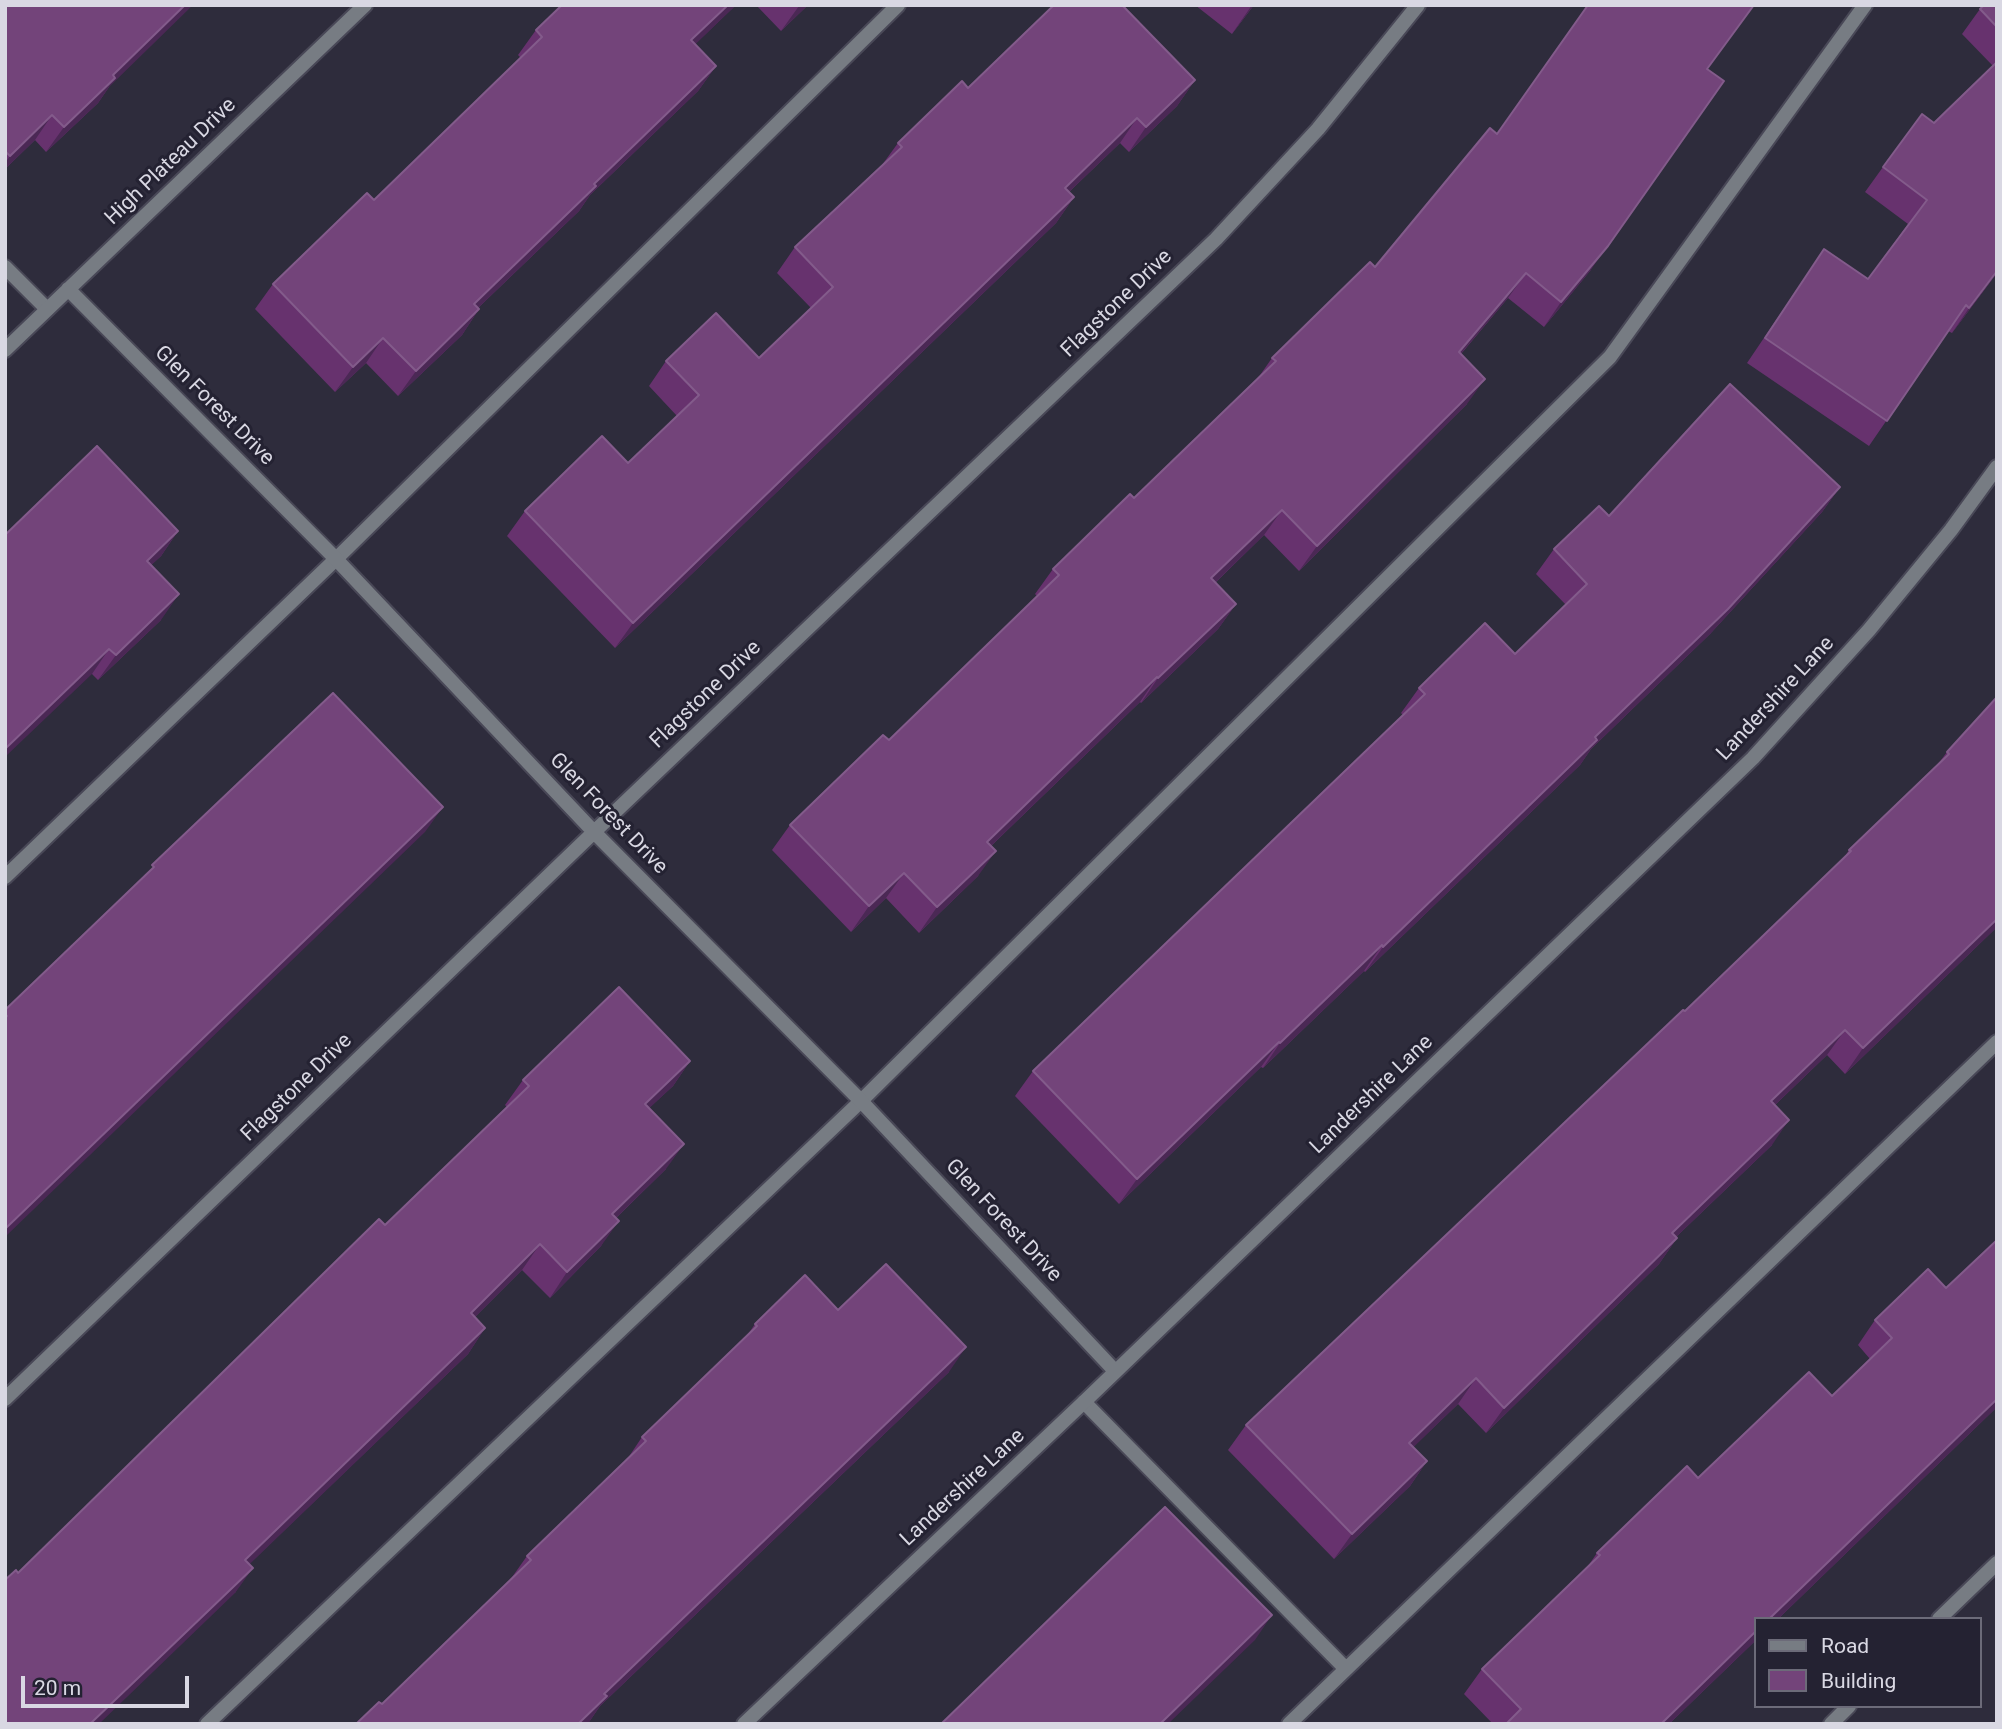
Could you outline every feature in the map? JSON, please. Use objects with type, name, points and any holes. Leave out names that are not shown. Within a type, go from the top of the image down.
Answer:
[{"type":"street","name":"High Plateau Drive","points":[[5,350],[366,5]]},
{"type":"street","points":[[5,877],[336,559],[898,5]]},
{"type":"street","name":"Flagstone Drive","points":[[5,1399],[1216,239],[1318,129],[1418,5]]},
{"type":"street","points":[[207,1724],[861,1101],[1610,357],[1865,5]]},
{"type":"street","points":[[5,267],[47,310]]},
{"type":"street","name":"Glen Forest Drive","points":[[68,289],[336,559],[594,832],[861,1101],[1115,1371]]},
{"type":"street","name":"Landershire Lane","points":[[744,1724],[1084,1402],[1753,758],[1869,630],[1951,530],[1997,467]]},
{"type":"street","points":[[1289,1724],[1997,1042]]},
{"type":"street","points":[[1084,1402],[1346,1669]]},
{"type":"street","points":[[1942,1617],[1997,1563]]},
{"type":"street","points":[[1831,1724],[1847,1708]]},
{"type":"building","points":[[5,5],[185,5],[64,127],[52,115],[10,156],[5,151]]},
{"type":"building","points":[[562,5],[728,5],[691,40],[716,66],[474,304],[479,309],[416,371],[383,338],[353,367],[273,284],[367,193],[374,200],[542,37],[536,30]]},
{"type":"building","points":[[1054,5],[1122,5],[1195,80],[1146,127],[1137,118],[1065,188],[1074,197],[633,623],[525,511],[602,436],[628,463],[699,395],[666,361],[716,313],[759,358],[833,287],[795,247],[902,147],[898,143],[962,81],[968,88]]},
{"type":"building","points":[[1588,5],[1754,5],[1707,69],[1724,81],[1608,246],[1561,302],[1526,273],[1459,352],[1485,379],[1317,546],[1282,510],[1211,578],[1236,604],[987,842],[996,851],[937,907],[904,873],[869,906],[790,825],[883,735],[889,740],[1059,575],[1053,569],[1130,494],[1134,498],[1276,361],[1272,358],[1370,262],[1375,267],[1490,128],[1497,134]]},
{"type":"building","points":[[1984,5],[1997,5],[1997,27],[1980,9]]},
{"type":"building","points":[[1997,62],[1997,271],[1969,308],[1966,305],[1887,421],[1765,338],[1824,249],[1868,279],[1927,200],[1883,167],[1922,114],[1934,123]]},
{"type":"building","points":[[1730,384],[1840,487],[1728,609],[1595,737],[1597,740],[1137,1179],[1033,1071],[1425,694],[1419,688],[1485,623],[1515,654],[1587,584],[1554,549],[1599,506],[1609,516]]},
{"type":"building","points":[[97,446],[178,531],[147,561],[179,594],[116,655],[109,649],[5,749],[5,535]]},
{"type":"building","points":[[333,693],[443,807],[5,1229],[5,1010],[154,867],[152,865]]},
{"type":"building","points":[[1997,697],[1997,919],[1863,1048],[1845,1030],[1771,1101],[1789,1120],[1672,1233],[1677,1238],[1504,1408],[1476,1378],[1409,1443],[1427,1461],[1352,1534],[1246,1425],[1851,851],[1849,850],[1949,754],[1947,752]]},
{"type":"building","points":[[619,987],[690,1061],[645,1104],[684,1144],[612,1214],[619,1221],[567,1272],[540,1244],[471,1313],[485,1328],[245,1560],[253,1568],[90,1724],[5,1724],[5,1580],[16,1570],[18,1573],[379,1219],[385,1225],[529,1086],[523,1080]]},
{"type":"building","points":[[1997,1240],[1997,1399],[1771,1617],[1754,1617],[1754,1633],[1661,1724],[1506,1724],[1521,1709],[1482,1669],[1600,1555],[1597,1553],[1687,1466],[1698,1478],[1809,1372],[1832,1396],[1892,1338],[1875,1320],[1928,1269],[1946,1288]]},
{"type":"building","points":[[886,1264],[966,1347],[604,1694],[607,1696],[578,1724],[356,1724],[379,1702],[382,1704],[531,1560],[527,1556],[646,1441],[642,1437],[757,1326],[755,1324],[805,1275],[838,1310]]},
{"type":"building","points":[[1165,1507],[1272,1615],[1160,1724],[941,1724]]}]
